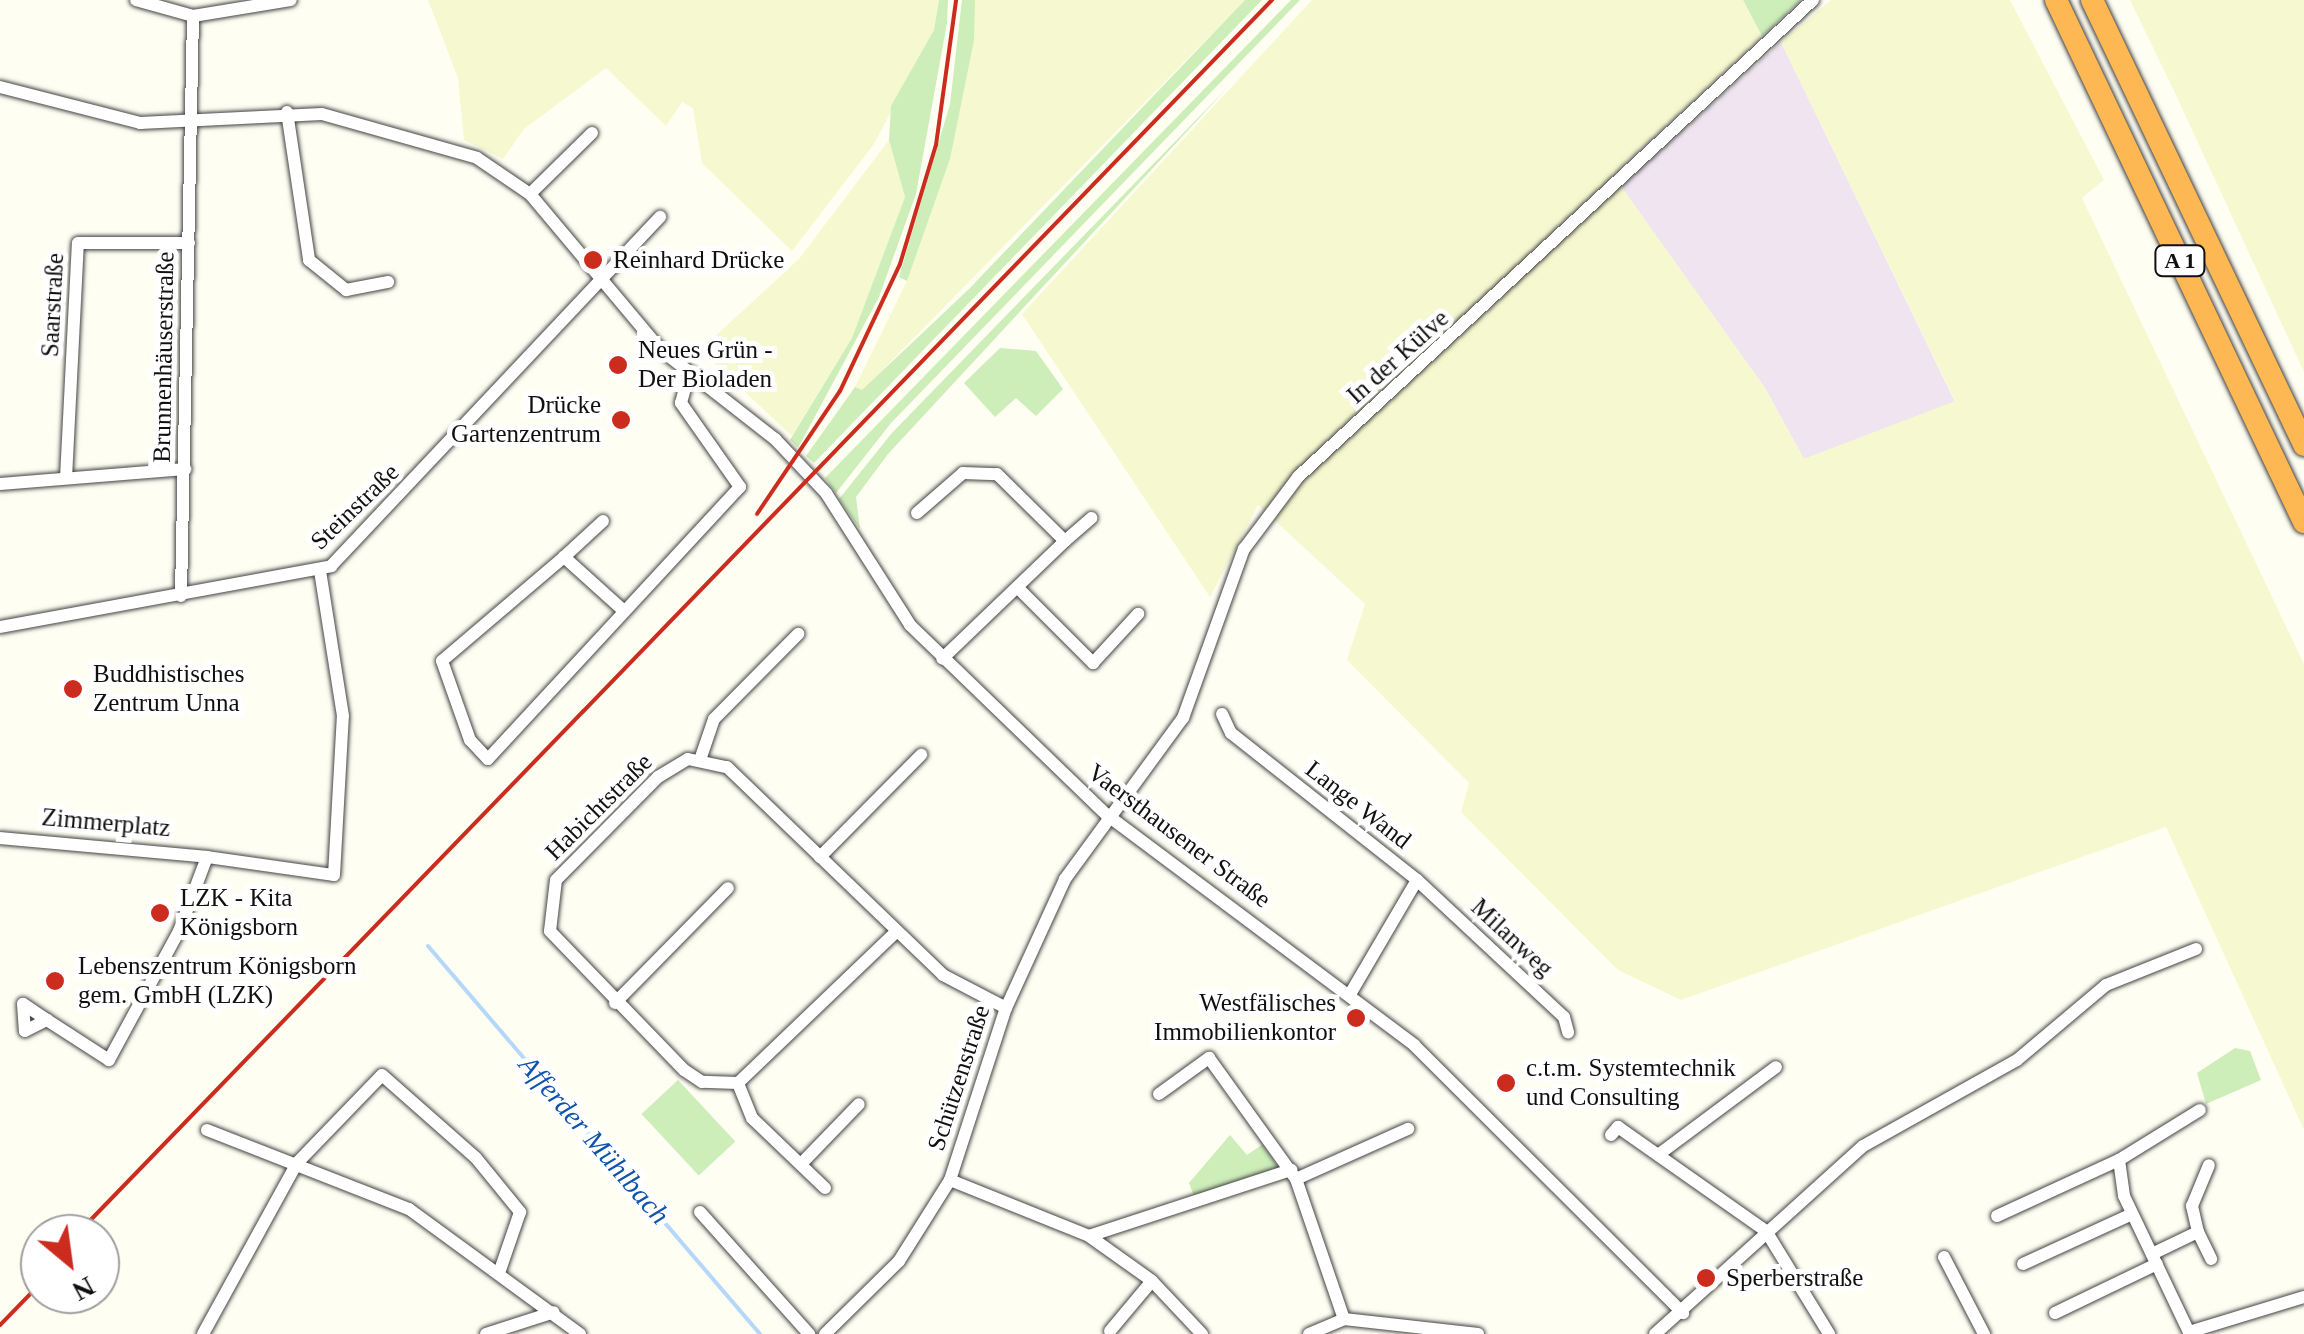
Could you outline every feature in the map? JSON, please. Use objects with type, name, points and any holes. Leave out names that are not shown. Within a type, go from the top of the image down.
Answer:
[{"type":"highway","name":"A 1","points":[[2056,0],[2304,522]]},
{"type":"highway","name":"A 1","points":[[2092,0],[2304,445]]},
{"type":"street","points":[[136,0],[193,16],[292,0]]},
{"type":"street","name":"In der Külve","points":[[1106,814],[1183,718],[1244,549],[1298,477],[1813,0]]},
{"type":"street","name":"Brunnenhäuserstraße","points":[[181,596],[193,16]]},
{"type":"street","name":"Vaersthausener Straße","points":[[0,88],[88,114],[188,120],[287,112],[449,148],[530,194],[688,376],[788,450],[826,493],[892,604],[942,659],[1106,814],[1350,994],[1458,1084],[1682,1313]]},
{"type":"street","points":[[287,112],[310,260],[346,290],[388,282]]},
{"type":"street","points":[[530,194],[592,133]]},
{"type":"street","points":[[601,280],[660,218]]},
{"type":"street","name":"Saarstraße","points":[[66,478],[78,243],[188,243]]},
{"type":"street","name":"Steinstraße","points":[[0,627],[320,571],[601,280]]},
{"type":"street","points":[[602,521],[442,661],[470,740],[488,759],[740,488],[681,403],[688,376]]},
{"type":"street","points":[[0,484],[185,469]]},
{"type":"street","points":[[916,513],[963,473],[997,474],[1066,542]]},
{"type":"street","points":[[942,659],[1091,518]]},
{"type":"street","points":[[564,557],[624,611]]},
{"type":"street","name":"Zimmerplatz","points":[[0,838],[206,857],[334,875],[344,716],[320,571]]},
{"type":"street","points":[[1019,588],[1093,663],[1138,614]]},
{"type":"street","points":[[798,634],[714,719],[701,757],[736,773],[944,975],[1006,1008]]},
{"type":"street","name":"Lange Wand","points":[[1222,714],[1232,733],[1417,880],[1350,994]]},
{"type":"street","points":[[820,857],[921,755]]},
{"type":"street","name":"Habichtstraße","points":[[701,757],[667,769],[550,892],[556,942],[615,1003],[693,1077],[738,1083]]},
{"type":"street","name":"Schützenstraße","points":[[825,1334],[900,1261],[950,1180],[1006,1008],[1065,878],[1106,814]]},
{"type":"street","points":[[47,1020],[109,1060],[179,931],[206,857]]},
{"type":"street","name":"Milanweg","points":[[1417,880],[1564,1017],[1568,1032]]},
{"type":"street","points":[[615,1003],[728,888]]},
{"type":"street","points":[[825,1188],[752,1118],[738,1083],[896,932]]},
{"type":"street","points":[[1655,1334],[1864,1146],[2017,1060],[2106,984],[2196,949]]},
{"type":"street","points":[[1159,1094],[1209,1058],[1294,1174],[1344,1319]]},
{"type":"street","points":[[1658,1155],[1776,1067]]},
{"type":"street","points":[[203,1334],[297,1163],[391,1074],[523,1217],[500,1270]]},
{"type":"street","points":[[801,1164],[859,1104]]},
{"type":"street","points":[[1997,1216],[2119,1160],[2200,1110]]},
{"type":"street","points":[[1612,1135],[1618,1126],[1766,1231],[1828,1334]]},
{"type":"street","points":[[207,1130],[408,1209],[500,1270],[580,1334]]},
{"type":"street","points":[[1089,1236],[1294,1174],[1408,1130]]},
{"type":"street","points":[[2119,1160],[2132,1214],[2185,1333],[2304,1297]]},
{"type":"street","points":[[2209,1165],[2192,1206],[2198,1232],[2211,1258]]},
{"type":"street","points":[[950,1180],[1089,1236],[1152,1280],[1202,1334]]},
{"type":"street","points":[[700,1212],[809,1334]]},
{"type":"street","points":[[2023,1264],[2132,1214]]},
{"type":"street","points":[[2055,1313],[2198,1232]]},
{"type":"street","points":[[1944,1257],[1984,1334]]},
{"type":"street","points":[[1110,1331],[1152,1280]]},
{"type":"street","points":[[486,1334],[554,1312]]},
{"type":"street","points":[[1310,1334],[1344,1319],[1478,1334]]},
{"type":"shaded area","points":[[1781,42],[1955,402],[1804,459],[1765,388],[1621,187]]},
{"type":"green space","points":[[428,0],[939,0],[934,30],[874,144],[792,251],[702,163],[693,108],[682,102],[666,126],[606,68],[524,129],[503,159],[464,140],[458,78]]},
{"type":"green space","points":[[939,0],[948,0],[947,23],[916,194],[879,297],[798,448],[790,440],[852,338],[905,197],[889,140],[891,106],[934,30]]},
{"type":"green space","points":[[962,0],[975,0],[974,40],[950,159],[907,281],[899,277],[950,104]]},
{"type":"green space","points":[[975,0],[1245,0],[862,391],[855,387],[907,281],[950,159]]},
{"type":"green space","points":[[1245,0],[1262,0],[814,463],[806,456],[855,387],[862,390],[969,289]]},
{"type":"green space","points":[[1291,0],[1300,0],[891,423],[836,493],[825,478]]},
{"type":"green space","points":[[1312,0],[1743,0],[1762,36],[1613,175],[1765,388],[1804,459],[1955,401],[1781,42],[1831,0],[2010,0],[2104,180],[2082,198],[2304,664],[2304,1130],[2166,827],[1681,1000],[1618,970],[1461,812],[1469,783],[1347,660],[1365,604],[1258,505],[1210,597],[1022,314]]},
{"type":"green space","points":[[1743,0],[1801,0],[1762,36]]},
{"type":"green space","points":[[2130,0],[2304,0],[2304,372],[2175,93]]},
{"type":"green space","points":[[1229,86],[888,454],[856,497],[860,529],[839,499],[891,434]]},
{"type":"green space","points":[[889,140],[905,197],[852,338],[792,436],[700,350],[799,259]]},
{"type":"green space","points":[[1000,348],[1036,351],[1063,389],[1036,416],[1016,398],[995,417],[964,383]]},
{"type":"green space","points":[[2235,1048],[2250,1051],[2261,1080],[2206,1104],[2197,1073]]},
{"type":"green space","points":[[678,1080],[735,1141],[699,1176],[641,1114]]},
{"type":"green space","points":[[1230,1135],[1247,1155],[1263,1144],[1278,1168],[1194,1196],[1189,1183]]},
{"type":"waterway","name":"Afferder Mühlbach","points":[[428,946],[760,1334]]},
{"type":"railway","points":[[757,514],[840,391],[900,264],[936,145],[956,0]]},
{"type":"railway","points":[[96,1214],[1272,0]]},
{"type":"railway","points":[[0,1325],[20,1304]]},
{"type":"place","name":"Reinhard Drücke","points":[[593,260]]},
{"type":"place","name":"Neues Grün - Der Bioladen","points":[[618,365]]},
{"type":"place","name":"Drücke Gartenzentrum","points":[[621,420]]},
{"type":"place","name":"Buddhistisches Zentrum Unna","points":[[73,689]]},
{"type":"place","name":"LZK - Kita Königsborn","points":[[160,913]]},
{"type":"place","name":"Lebenszentrum Königsborn gem. GmbH (LZK)","points":[[55,981]]},
{"type":"place","name":"Westfälisches Immobilienkontor","points":[[1356,1018]]},
{"type":"place","name":"c.t.m. Systemtechnik und Consulting","points":[[1506,1083]]},
{"type":"place","name":"Sperberstraße","points":[[1706,1278]]}]
